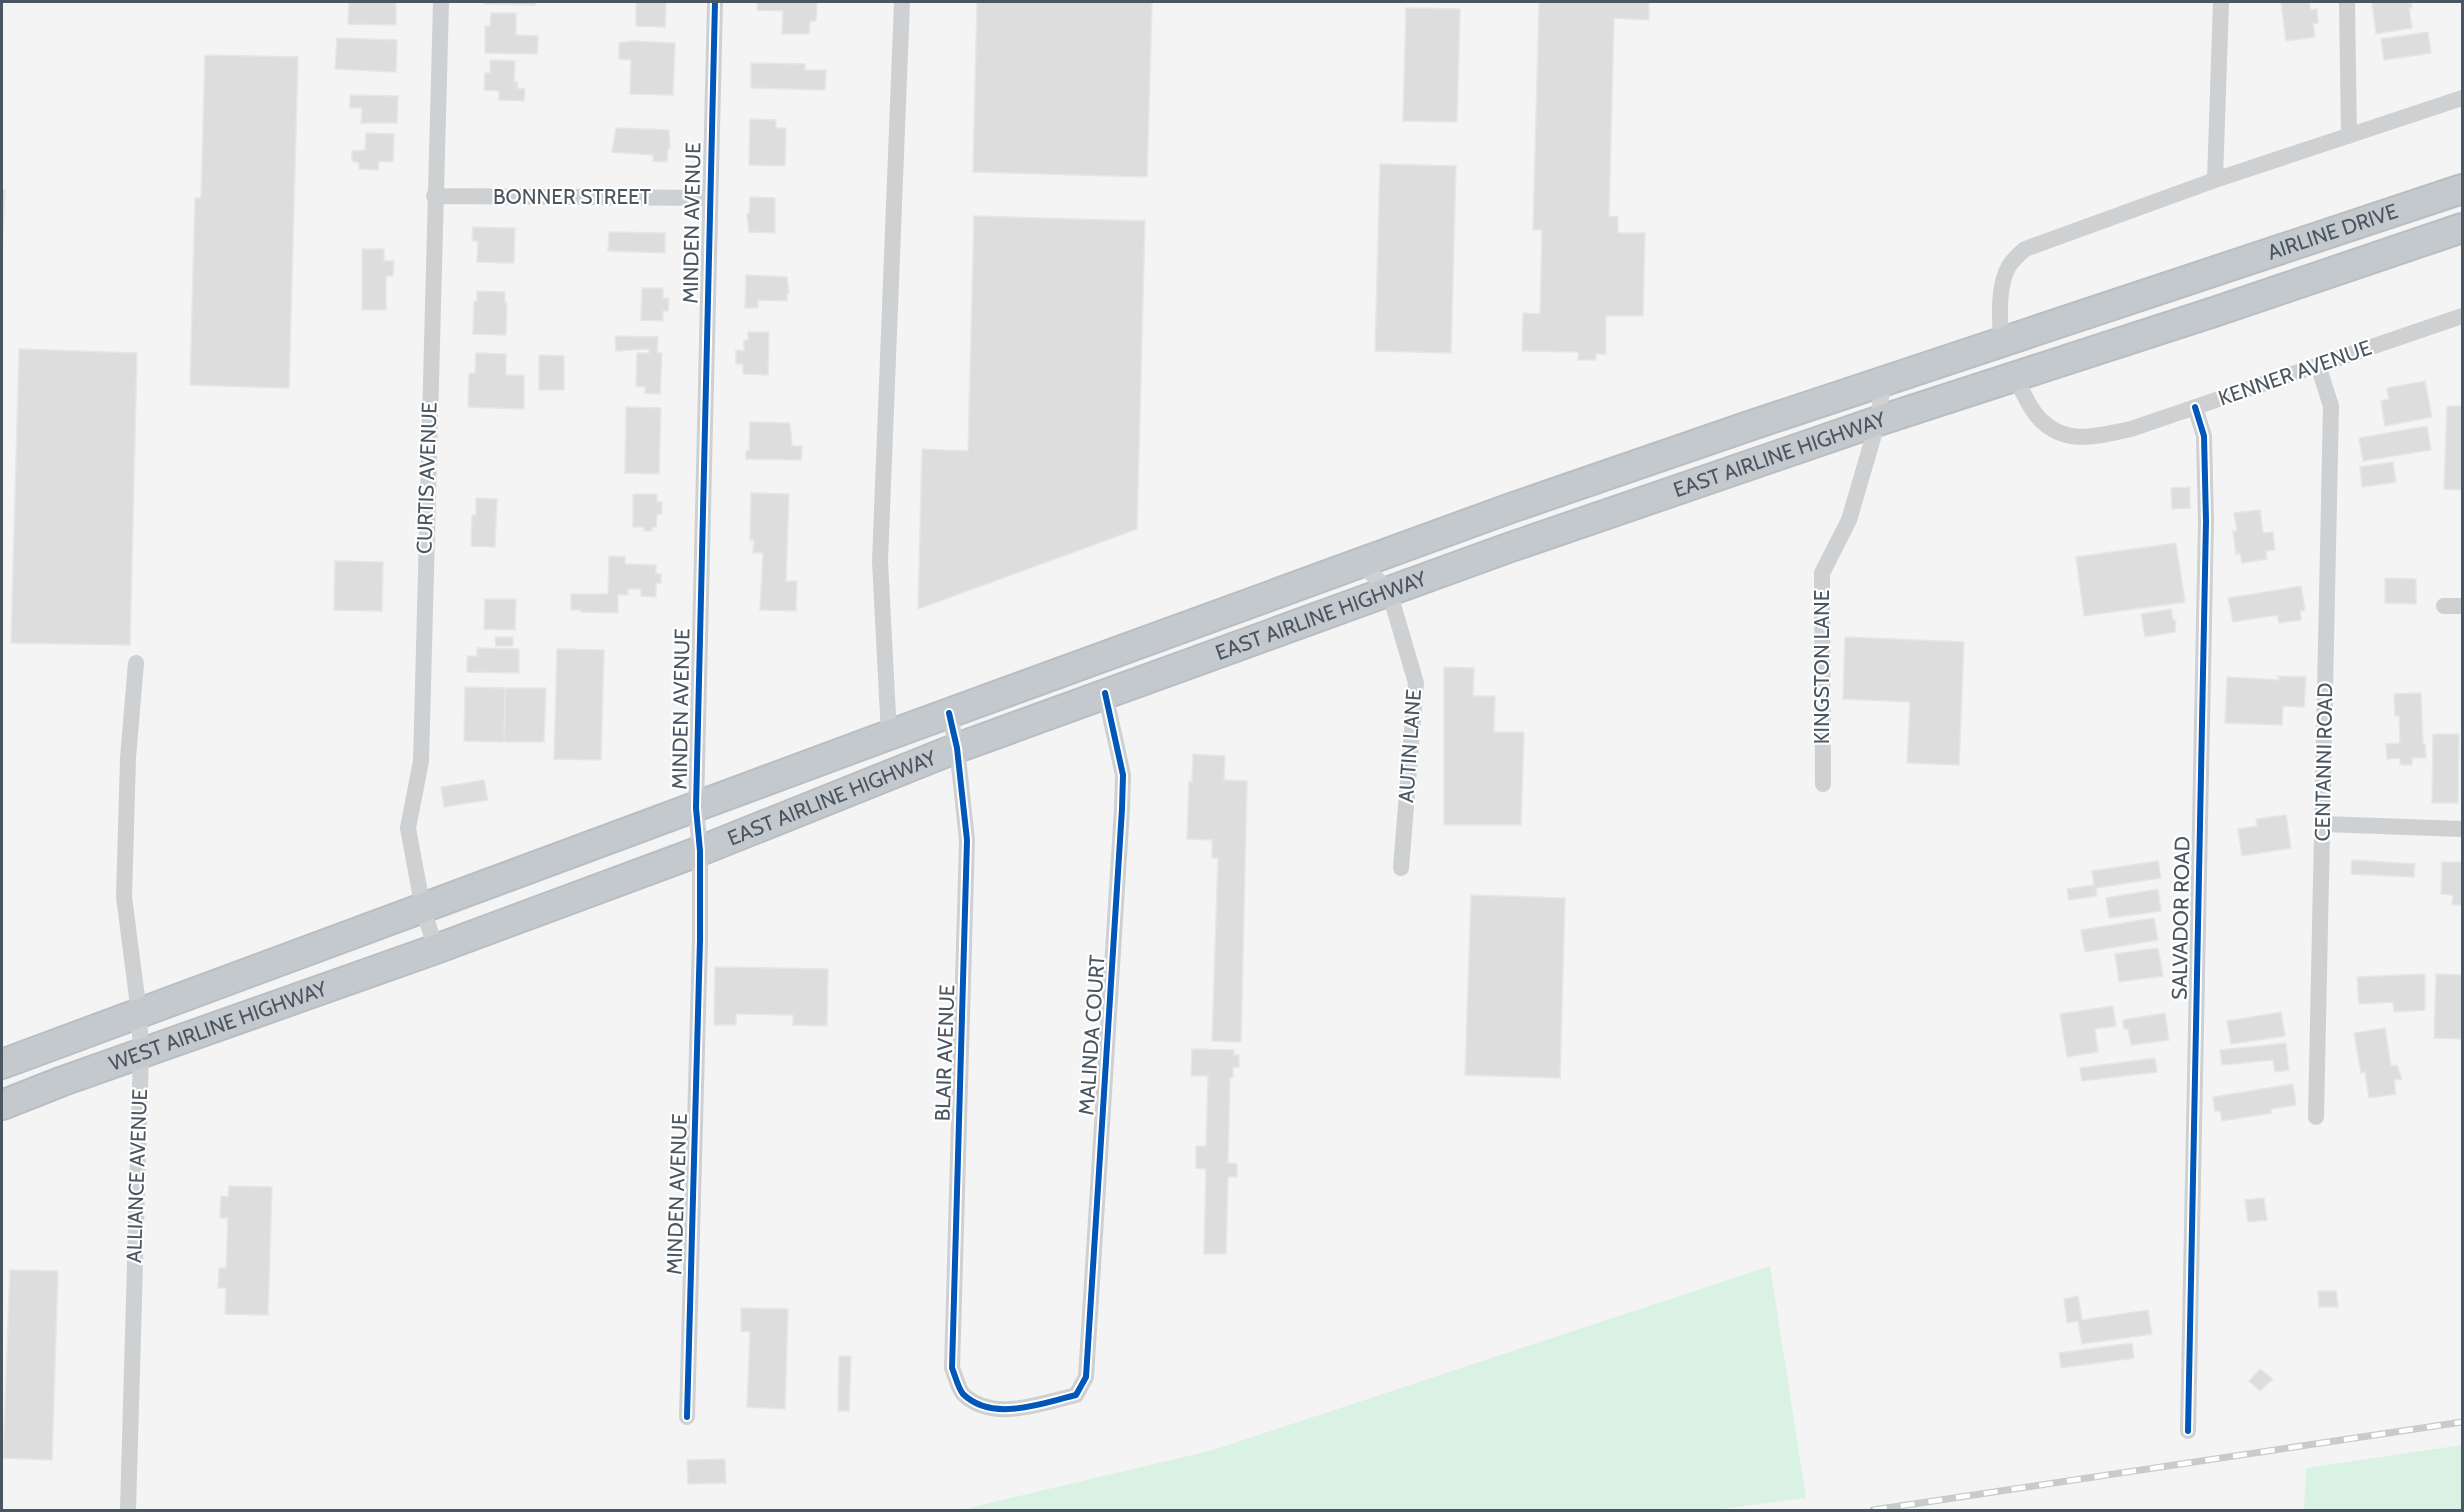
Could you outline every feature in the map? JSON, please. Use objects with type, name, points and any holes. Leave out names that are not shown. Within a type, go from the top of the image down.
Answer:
[{"type":"highway","name":"AIRLINE DRIVE","points":[[2202,277],[2463,189]]},
{"type":"highway","name":"AIRLINE DRIVE","points":[[2217,311],[2463,228]]},
{"type":"highway","name":"EAST AIRLINE HIGHWAY","points":[[423,909],[948,713],[1508,509],[2001,342],[2202,277]]},
{"type":"highway","name":"EAST AIRLINE HIGHWAY","points":[[436,949],[700,851],[957,748],[1389,591],[1878,421],[2217,311]]},
{"type":"highway","name":"WEST AIRLINE HIGHWAY","points":[[2,1064],[423,909]]},
{"type":"highway","name":"WEST AIRLINE HIGHWAY","points":[[2,1105],[141,1053],[436,949]]},
{"type":"street","name":"CURTIS AVENUE","points":[[436,949],[423,909],[408,828],[421,761],[434,196],[441,2]]},
{"type":"street","name":"MINDEN AVENUE","points":[[687,1417],[700,939],[700,851],[696,808],[715,2]]},
{"type":"street","points":[[889,735],[880,561],[902,2]]},
{"type":"street","points":[[2215,180],[2221,2]]},
{"type":"street","points":[[2348,2],[2349,136]]},
{"type":"street","points":[[2001,342],[1999,308],[2005,278],[2008,268],[2025,249],[2215,180],[2463,98]]},
{"type":"street","name":"BONNER STREET","points":[[434,196],[709,198]]},
{"type":"street","name":"KENNER AVENUE","points":[[2014,376],[2038,417],[2065,436],[2088,437],[2131,429],[2463,316]]},
{"type":"street","name":"CENTANNI ROAD","points":[[2316,1117],[2324,824],[2331,406],[2318,365]]},
{"type":"street","name":"KINGSTON LANE","points":[[1823,784],[1822,573],[1849,520],[1878,421],[1883,382]]},
{"type":"street","name":"SALVADOR ROAD","points":[[2188,1431],[2206,521],[2204,436],[2195,407]]},
{"type":"street","points":[[1362,564],[1389,591]]},
{"type":"street","name":"AUTIN LANE","points":[[1389,591],[1416,683],[1401,868]]},
{"type":"street","points":[[2444,606],[2463,606]]},
{"type":"street","name":"ALLIANCE AVENUE","points":[[128,1510],[141,1053],[139,1013],[124,897],[128,758],[136,663]]},
{"type":"street","name":"MALINDA COURT","points":[[962,1393],[986,1407],[1015,1409],[1076,1395],[1084,1380],[1122,809],[1123,775],[1105,693]]},
{"type":"street","name":"BLAIR AVENUE","points":[[948,713],[957,748],[967,840],[952,1368],[962,1393]]},
{"type":"street","points":[[2324,824],[2463,829]]},
{"type":"green space","points":[[1770,1266],[1806,1498],[1713,1510],[960,1510],[1213,1450]]},
{"type":"green space","points":[[2462,1445],[2462,1510],[2304,1510],[2306,1468]]},
{"type":"building","points":[[349,2],[396,2],[396,25],[348,24]]},
{"type":"building","points":[[485,2],[535,2],[535,5],[485,4]]},
{"type":"building","points":[[636,2],[666,2],[665,27],[636,26]]},
{"type":"building","points":[[757,2],[817,2],[816,21],[810,21],[809,34],[782,34],[783,11],[757,10]]},
{"type":"building","points":[[977,2],[1152,2],[1147,177],[973,172]]},
{"type":"building","points":[[1539,2],[1649,2],[1649,20],[1614,18],[1609,216],[1618,217],[1618,233],[1645,233],[1643,316],[1606,316],[1606,354],[1596,354],[1596,360],[1578,360],[1579,352],[1522,351],[1523,313],[1540,314],[1542,230],[1533,230]]},
{"type":"building","points":[[2281,2],[2309,2],[2311,10],[2317,9],[2318,23],[2313,24],[2315,37],[2286,41]]},
{"type":"building","points":[[2372,2],[2411,2],[2412,8],[2409,8],[2412,28],[2376,34]]},
{"type":"building","points":[[1406,8],[1460,9],[1457,122],[1403,121]]},
{"type":"building","points":[[491,13],[516,13],[516,35],[538,36],[537,54],[485,53],[485,26],[490,26]]},
{"type":"building","points":[[2428,32],[2431,53],[2384,60],[2381,39]]},
{"type":"building","points":[[337,38],[397,40],[396,72],[335,69]]},
{"type":"building","points":[[632,41],[675,43],[673,95],[630,94],[631,60],[619,59],[619,43]]},
{"type":"building","points":[[205,55],[298,57],[289,388],[190,385],[195,198],[201,198]]},
{"type":"building","points":[[490,60],[515,61],[514,82],[518,82],[517,88],[525,89],[524,101],[499,100],[499,91],[484,90],[485,73],[490,73]]},
{"type":"building","points":[[751,63],[805,64],[805,70],[826,70],[825,90],[751,88]]},
{"type":"building","points":[[350,95],[398,96],[397,123],[361,123],[362,108],[350,108]]},
{"type":"building","points":[[750,119],[776,120],[776,128],[786,128],[785,166],[749,165]]},
{"type":"building","points":[[616,128],[669,130],[670,148],[667,162],[653,161],[653,155],[612,152]]},
{"type":"building","points":[[366,133],[394,134],[393,162],[379,161],[378,170],[359,169],[359,163],[352,161],[352,151],[365,150]]},
{"type":"building","points":[[1380,164],[1456,166],[1451,353],[1375,351]]},
{"type":"building","points":[[2,190],[5,190],[2,256]]},
{"type":"building","points":[[750,197],[775,198],[775,233],[749,232],[747,214],[749,214]]},
{"type":"building","points":[[974,216],[1145,221],[1137,529],[918,609],[922,449],[968,451]]},
{"type":"building","points":[[473,227],[515,228],[514,263],[477,262],[478,241],[472,241]]},
{"type":"building","points":[[609,232],[665,233],[665,253],[608,251]]},
{"type":"building","points":[[362,249],[384,249],[384,261],[394,261],[393,276],[386,276],[386,310],[362,310]]},
{"type":"building","points":[[746,275],[787,277],[789,294],[787,294],[787,301],[758,300],[758,308],[745,308]]},
{"type":"building","points":[[642,288],[663,288],[663,298],[669,298],[668,311],[663,311],[663,321],[641,320]]},
{"type":"building","points":[[477,291],[505,292],[506,335],[473,334],[474,301],[477,301]]},
{"type":"building","points":[[748,332],[769,332],[768,375],[743,374],[743,364],[736,364],[736,350],[744,351],[744,340],[748,340]]},
{"type":"building","points":[[615,336],[658,337],[657,353],[662,353],[660,394],[645,393],[645,387],[636,386],[637,353],[649,353],[649,349],[616,351]]},
{"type":"building","points":[[19,349],[137,353],[130,645],[11,643]]},
{"type":"building","points":[[476,353],[506,354],[506,375],[524,375],[524,409],[468,407],[469,373],[475,373]]},
{"type":"building","points":[[539,355],[564,356],[564,390],[539,390]]},
{"type":"building","points":[[2425,381],[2432,417],[2385,426],[2381,401],[2389,399],[2387,388]]},
{"type":"building","points":[[2447,406],[2462,406],[2462,490],[2444,489]]},
{"type":"building","points":[[626,407],[661,408],[659,474],[625,473]]},
{"type":"building","points":[[750,422],[790,423],[792,446],[802,446],[801,460],[746,459],[746,451],[749,451]]},
{"type":"building","points":[[2427,426],[2431,450],[2363,461],[2359,438]]},
{"type":"building","points":[[2393,462],[2396,482],[2362,487],[2360,467]]},
{"type":"building","points":[[2190,487],[2190,508],[2172,509],[2171,488]]},
{"type":"building","points":[[751,493],[789,494],[786,581],[797,581],[796,611],[760,610],[763,553],[753,553],[754,540],[750,540]]},
{"type":"building","points":[[633,494],[657,494],[657,502],[662,502],[662,514],[657,514],[656,527],[652,527],[652,531],[644,531],[644,527],[633,527]]},
{"type":"building","points":[[476,498],[497,499],[495,547],[471,546],[472,515],[476,515]]},
{"type":"building","points":[[2260,510],[2263,533],[2273,532],[2275,550],[2266,551],[2267,559],[2242,563],[2240,553],[2236,554],[2233,531],[2237,531],[2234,513]]},
{"type":"building","points":[[2176,543],[2185,602],[2084,616],[2076,557]]},
{"type":"building","points":[[609,556],[625,557],[625,564],[656,565],[656,574],[661,574],[661,583],[656,583],[656,597],[641,596],[641,589],[628,589],[628,595],[618,595],[618,613],[571,610],[571,594],[608,594]]},
{"type":"building","points":[[335,561],[383,562],[382,611],[334,610]]},
{"type":"building","points":[[2385,578],[2416,579],[2416,604],[2385,603]]},
{"type":"building","points":[[2301,586],[2305,610],[2300,611],[2301,620],[2279,623],[2277,615],[2233,622],[2228,598]]},
{"type":"building","points":[[485,599],[516,599],[515,630],[484,629]]},
{"type":"building","points":[[2171,609],[2173,620],[2176,620],[2175,632],[2145,637],[2141,614]]},
{"type":"building","points":[[495,637],[513,637],[513,646],[496,646]]},
{"type":"building","points":[[1845,637],[1964,642],[1959,765],[1907,763],[1910,702],[1843,699]]},
{"type":"building","points":[[477,648],[519,649],[519,673],[467,672],[467,656],[477,656]]},
{"type":"building","points":[[557,649],[604,650],[601,760],[554,759]]},
{"type":"building","points":[[1444,667],[1474,668],[1473,696],[1495,696],[1494,732],[1524,732],[1521,825],[1444,825]]},
{"type":"building","points":[[2277,676],[2306,677],[2304,707],[2283,706],[2282,725],[2225,723],[2227,677],[2280,680]]},
{"type":"building","points":[[465,687],[505,688],[504,742],[464,741]]},
{"type":"building","points":[[505,688],[546,688],[544,742],[504,742]]},
{"type":"building","points":[[2421,693],[2423,744],[2425,744],[2426,758],[2412,758],[2412,765],[2400,765],[2400,758],[2387,759],[2386,744],[2400,743],[2399,716],[2395,716],[2394,694]]},
{"type":"building","points":[[2433,734],[2459,734],[2458,803],[2432,803]]},
{"type":"building","points":[[1193,754],[1225,756],[1224,780],[1247,781],[1241,1042],[1212,1041],[1218,858],[1212,858],[1212,840],[1187,839],[1189,781],[1192,782]]},
{"type":"building","points":[[484,780],[488,800],[444,807],[441,787]]},
{"type":"building","points":[[2286,815],[2291,848],[2242,856],[2238,829],[2257,826],[2256,819]]},
{"type":"building","points":[[2352,860],[2415,864],[2414,877],[2351,874]]},
{"type":"building","points":[[2158,861],[2161,878],[2096,888],[2097,896],[2069,900],[2067,889],[2094,885],[2092,871]]},
{"type":"building","points":[[2442,862],[2462,862],[2462,905],[2452,905],[2453,895],[2441,894]]},
{"type":"building","points":[[2158,889],[2161,911],[2109,918],[2106,898]]},
{"type":"building","points":[[1471,895],[1565,898],[1560,1078],[1465,1075]]},
{"type":"building","points":[[2154,918],[2158,940],[2085,952],[2081,930]]},
{"type":"building","points":[[2158,948],[2163,976],[2119,982],[2115,954]]},
{"type":"building","points":[[715,967],[828,969],[827,1026],[793,1025],[793,1015],[736,1014],[736,1025],[714,1025]]},
{"type":"building","points":[[2425,974],[2425,1010],[2394,1012],[2393,1002],[2359,1004],[2357,977]]},
{"type":"building","points":[[2436,974],[2462,975],[2462,1039],[2434,1038]]},
{"type":"building","points":[[2113,1006],[2116,1026],[2095,1029],[2098,1052],[2067,1057],[2060,1014]]},
{"type":"building","points":[[2281,1012],[2285,1036],[2231,1044],[2227,1021]]},
{"type":"building","points":[[2165,1013],[2169,1040],[2131,1045],[2128,1029],[2124,1029],[2123,1020]]},
{"type":"building","points":[[2385,1028],[2391,1066],[2397,1065],[2402,1079],[2394,1080],[2396,1094],[2369,1098],[2365,1072],[2361,1073],[2354,1033]]},
{"type":"building","points":[[2286,1043],[2289,1070],[2275,1072],[2273,1060],[2222,1065],[2220,1050]]},
{"type":"building","points":[[1192,1049],[1234,1050],[1234,1055],[1239,1055],[1239,1067],[1233,1067],[1233,1077],[1230,1078],[1228,1163],[1237,1164],[1237,1177],[1228,1177],[1226,1254],[1204,1254],[1206,1169],[1196,1168],[1196,1146],[1206,1146],[1208,1076],[1191,1076]]},
{"type":"building","points":[[2155,1058],[2157,1072],[2082,1081],[2080,1068]]},
{"type":"building","points":[[2293,1084],[2296,1105],[2271,1109],[2271,1113],[2222,1121],[2220,1111],[2215,1112],[2213,1097]]},
{"type":"building","points":[[229,1186],[272,1187],[268,1315],[225,1314],[226,1288],[218,1288],[219,1268],[226,1268],[228,1218],[220,1218],[221,1196],[228,1197]]},
{"type":"building","points":[[2264,1198],[2267,1220],[2248,1222],[2245,1200]]},
{"type":"building","points":[[10,1270],[58,1271],[52,1460],[3,1458]]},
{"type":"building","points":[[2318,1291],[2336,1291],[2338,1307],[2319,1307]]},
{"type":"building","points":[[2078,1296],[2082,1320],[2148,1310],[2152,1334],[2082,1344],[2078,1321],[2067,1323],[2064,1299]]},
{"type":"building","points":[[741,1308],[788,1309],[785,1409],[747,1407],[750,1332],[741,1331]]},
{"type":"building","points":[[2132,1343],[2134,1358],[2061,1368],[2059,1353]]},
{"type":"building","points":[[839,1356],[851,1356],[849,1411],[838,1411]]},
{"type":"building","points":[[2260,1369],[2273,1379],[2260,1391],[2249,1381]]},
{"type":"building","points":[[725,1459],[726,1483],[688,1484],[687,1460]]},
{"type":"railway","points":[[1873,1510],[2462,1422]]},
{"type":"cycle path","points":[[687,1417],[700,940],[700,851],[696,808],[715,2]]},
{"type":"cycle path","points":[[2188,1431],[2206,521],[2204,436],[2195,407]]},
{"type":"cycle path","points":[[949,713],[957,748],[967,840],[952,1368],[961,1391],[975,1403],[989,1408],[1018,1408],[1076,1395],[1086,1377],[1123,775],[1105,693]]}]
